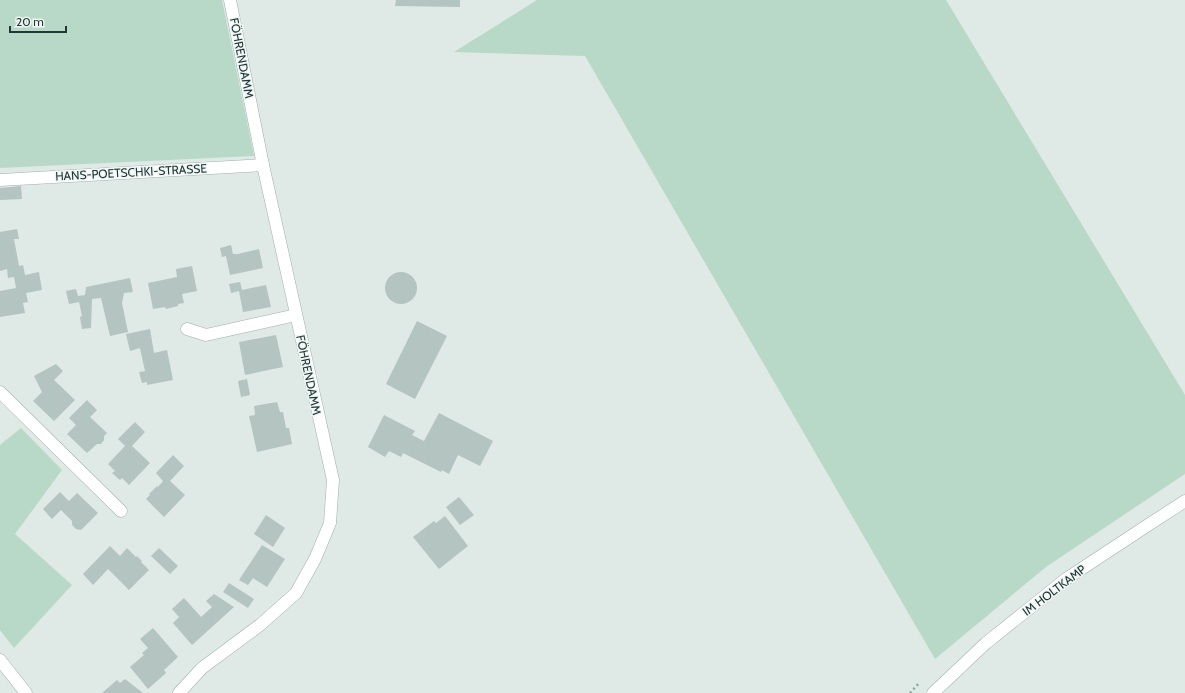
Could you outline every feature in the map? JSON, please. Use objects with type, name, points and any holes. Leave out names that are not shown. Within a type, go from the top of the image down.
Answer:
[{"type":"street","name":"FÖHRENDAMM","points":[[179,693],[202,668],[260,625],[296,593],[315,559],[330,523],[333,480],[263,165],[230,0]]},
{"type":"street","name":"HANS-POETSCHKI-STRASSE","points":[[0,180],[263,165]]},
{"type":"street","points":[[187,329],[206,335],[296,315]]},
{"type":"street","points":[[0,392],[121,511]]},
{"type":"street","name":"IM HOLTKAMP","points":[[933,693],[986,643],[1066,579],[1185,501]]},
{"type":"street","points":[[0,660],[26,693]]},
{"type":"green space","points":[[0,0],[222,0],[254,156],[0,168]]},
{"type":"green space","points":[[537,0],[946,0],[1185,395],[1185,474],[1046,567],[935,659],[585,56],[454,52]]},
{"type":"green space","points":[[21,428],[62,470],[15,534],[72,585],[14,648],[0,630],[0,445]]},
{"type":"building","points":[[396,0],[460,0],[460,7],[395,6]]},
{"type":"building","points":[[21,186],[22,199],[0,200],[0,188]]},
{"type":"building","points":[[17,229],[19,239],[14,239],[19,266],[23,265],[25,275],[39,272],[42,290],[26,293],[28,302],[23,303],[25,313],[0,317],[0,291],[16,288],[14,277],[8,278],[7,269],[0,271],[0,232]]},
{"type":"building","points":[[231,245],[233,254],[259,249],[263,268],[230,275],[226,256],[222,257],[220,248]]},
{"type":"building","points":[[192,266],[197,291],[182,294],[184,303],[178,304],[178,306],[166,309],[165,307],[153,309],[148,283],[177,277],[176,269]]},
{"type":"building","points":[[401,272],[410,275],[414,279],[417,288],[414,297],[410,301],[401,304],[392,301],[388,297],[385,288],[388,279],[392,275]]},
{"type":"building","points":[[130,278],[133,292],[124,293],[122,303],[128,332],[110,336],[101,298],[92,299],[91,328],[82,329],[80,317],[82,316],[79,302],[69,304],[66,291],[76,289],[78,296],[85,295],[86,287]]},
{"type":"building","points":[[240,282],[242,290],[266,285],[271,307],[243,312],[239,291],[231,293],[229,284]]},
{"type":"building","points":[[417,321],[447,336],[415,399],[386,384]]},
{"type":"building","points":[[150,329],[154,353],[167,350],[173,380],[147,385],[147,382],[142,383],[139,372],[145,371],[140,348],[130,351],[126,334]]},
{"type":"building","points":[[276,335],[283,367],[245,375],[239,342]]},
{"type":"building","points":[[56,364],[63,371],[54,380],[75,400],[54,421],[33,401],[42,392],[34,376]]},
{"type":"building","points":[[247,379],[250,395],[241,397],[238,381]]},
{"type":"building","points":[[87,400],[97,410],[90,417],[107,433],[101,444],[97,444],[87,453],[67,434],[76,425],[69,418]]},
{"type":"building","points":[[277,402],[280,412],[283,412],[286,428],[289,428],[292,444],[257,452],[249,416],[255,415],[254,406]]},
{"type":"building","points":[[439,413],[493,441],[480,466],[458,455],[449,474],[442,470],[441,472],[403,453],[401,457],[389,451],[385,457],[368,447],[384,415],[415,431],[412,435],[424,441]]},
{"type":"building","points":[[135,422],[145,432],[132,446],[150,463],[129,485],[122,478],[120,480],[112,473],[115,471],[108,464],[125,446],[118,439]]},
{"type":"building","points":[[173,455],[184,466],[170,481],[185,495],[164,517],[146,499],[150,495],[149,494],[163,481],[156,473]]},
{"type":"building","points":[[60,492],[69,501],[77,493],[98,513],[81,530],[76,529],[72,525],[72,521],[61,510],[52,519],[43,509]]},
{"type":"building","points":[[459,497],[474,515],[460,525],[446,507]]},
{"type":"building","points":[[266,515],[285,528],[273,547],[254,534]]},
{"type":"building","points":[[445,516],[468,546],[439,569],[413,537],[434,521],[436,523]]},
{"type":"building","points":[[262,545],[285,559],[267,587],[253,578],[248,585],[239,580]]},
{"type":"building","points":[[110,546],[120,556],[127,548],[142,561],[141,562],[149,570],[129,590],[108,569],[93,585],[83,574]]},
{"type":"building","points":[[159,548],[178,566],[170,574],[151,556]]},
{"type":"building","points":[[229,583],[254,599],[248,608],[223,592]]},
{"type":"building","points":[[214,594],[234,607],[192,645],[173,623],[179,617],[172,609],[184,598],[201,617],[212,607],[206,601]]},
{"type":"building","points":[[153,628],[178,657],[164,670],[166,673],[148,689],[130,667],[144,655],[142,653],[148,648],[140,639]]},
{"type":"building","points":[[125,679],[143,693],[102,693],[117,680],[120,683]]}]
